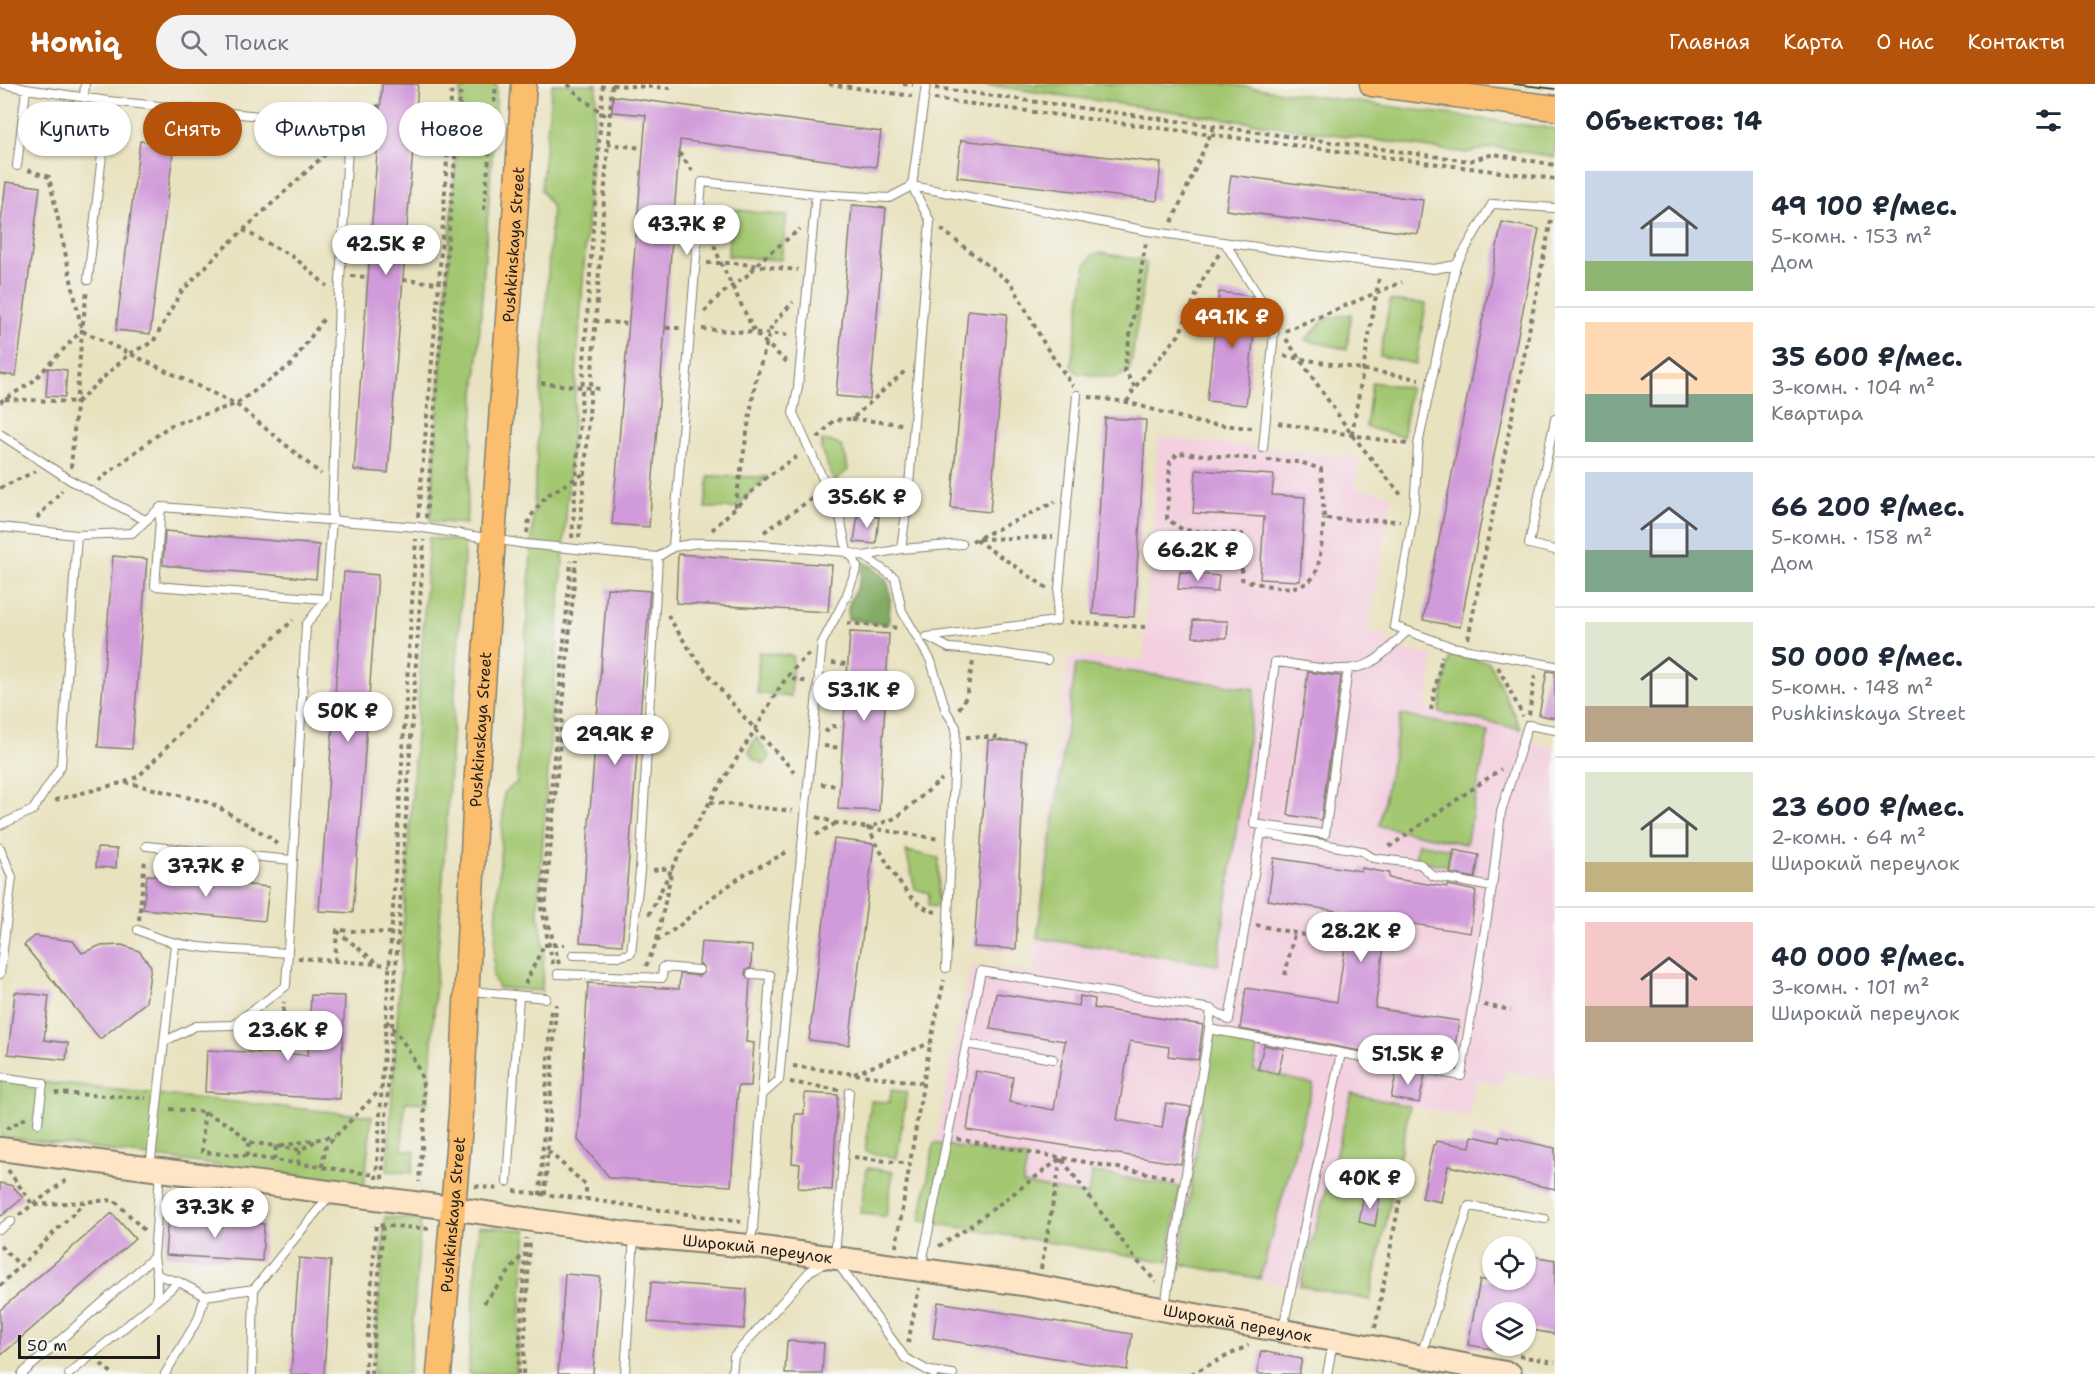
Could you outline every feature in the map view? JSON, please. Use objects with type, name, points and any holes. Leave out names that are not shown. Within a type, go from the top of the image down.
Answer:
[{"type":"main road","name":"Pushkinskaya Street","points":[[439,1374],[461,1113],[476,788],[524,84]]},
{"type":"main road","points":[[1372,84],[1555,108]]},
{"type":"street","name":"Широкий переулок","points":[[3,1158],[155,1170],[452,1208],[634,1235],[748,1246],[834,1258],[922,1263],[1023,1284],[1165,1302],[1283,1330],[1421,1356],[1496,1373]]},
{"type":"lane","points":[[4,84],[108,101],[254,115]]},
{"type":"lane","points":[[84,97],[85,84]]},
{"type":"lane","points":[[901,549],[908,498],[930,220],[912,186],[926,86]]},
{"type":"lane","points":[[17,166],[26,89]]},
{"type":"lane","points":[[88,280],[108,101]]},
{"type":"lane","points":[[165,1041],[196,1026],[232,1025],[286,986],[306,625],[326,599],[332,520],[339,297],[348,156]]},
{"type":"lane","points":[[673,547],[702,182],[816,194],[889,198],[912,186],[1148,231],[1226,243],[1434,269],[1456,265]]},
{"type":"lane","points":[[762,1095],[779,1080],[822,643],[846,597],[857,567],[854,559],[847,552],[840,517],[793,413],[816,194]]},
{"type":"lane","points":[[1554,208],[1492,204],[1456,265],[1418,446],[1413,521],[1394,626],[1444,644],[1555,666]]},
{"type":"lane","points":[[1226,243],[1275,322],[1263,448]]},
{"type":"lane","points":[[927,637],[1056,621],[1077,396]]},
{"type":"lane","points":[[1555,418],[1529,544],[1555,550]]},
{"type":"lane","points":[[0,434],[70,480],[146,520]]},
{"type":"lane","points":[[0,527],[77,535],[132,533],[160,507],[421,527],[525,544],[658,557],[673,547],[698,543],[748,544],[847,552],[864,556],[895,578],[902,610],[931,661],[946,711],[956,726],[946,968]]},
{"type":"lane","points":[[160,507],[155,586],[326,599]]},
{"type":"lane","points":[[0,825],[33,810],[61,766],[77,535]]},
{"type":"lane","points":[[864,556],[901,549],[962,544]]},
{"type":"lane","points":[[573,955],[621,956],[631,953],[640,871],[658,557]]},
{"type":"lane","points":[[914,630],[950,648],[1047,660]]},
{"type":"lane","points":[[1348,669],[1325,834],[1254,824],[1275,662],[1348,669],[1373,662],[1407,631]]},
{"type":"lane","points":[[1209,1029],[1461,1076],[1492,887],[1501,812],[1528,725],[1555,730]]},
{"type":"lane","points":[[922,1263],[981,971],[1211,1010],[1229,1020],[1261,833],[1362,850],[1373,858],[1420,864],[1433,876],[1492,887]]},
{"type":"lane","points":[[146,846],[292,860]]},
{"type":"lane","points":[[0,848],[12,877],[0,974]]},
{"type":"lane","points":[[138,930],[156,939],[175,944],[287,955]]},
{"type":"lane","points":[[157,1300],[154,1257],[157,1108],[175,944]]},
{"type":"lane","points":[[555,974],[662,978],[663,967],[699,970]]},
{"type":"lane","points":[[748,1246],[753,1229],[770,975],[751,974]]},
{"type":"lane","points":[[466,990],[549,997]]},
{"type":"lane","points":[[507,1182],[519,996]]},
{"type":"lane","points":[[1165,1302],[1211,1010]]},
{"type":"lane","points":[[966,1044],[1053,1059]]},
{"type":"lane","points":[[1283,1330],[1341,1053]]},
{"type":"lane","points":[[0,1077],[43,1083],[39,1122]]},
{"type":"lane","points":[[849,1092],[834,1258],[849,1276],[905,1358],[931,1372],[953,1374]]},
{"type":"lane","points":[[252,1374],[254,1289],[332,1192]]},
{"type":"lane","points":[[1421,1356],[1468,1206],[1545,1220]]},
{"type":"lane","points":[[0,1229],[11,1221]]},
{"type":"lane","points":[[625,1374],[634,1235]]},
{"type":"lane","points":[[22,1374],[154,1257]]},
{"type":"lane","points":[[732,1374],[734,1356],[810,1271],[834,1258]]},
{"type":"lane","points":[[157,1275],[179,1282],[205,1296],[254,1289]]},
{"type":"lane","points":[[69,1374],[179,1282]]},
{"type":"lane","points":[[165,1374],[198,1319],[205,1296]]},
{"type":"lane","points":[[1327,1374],[1334,1340]]},
{"type":"path","points":[[451,102],[452,84]]},
{"type":"path","points":[[382,1180],[421,527],[461,84]]},
{"type":"path","points":[[484,210],[496,84]]},
{"type":"path","points":[[568,84],[580,97],[609,118]]},
{"type":"path","points":[[555,974],[559,963],[545,909],[574,550],[603,84]]},
{"type":"path","points":[[549,997],[542,1195],[547,1150],[555,974],[541,908],[574,550],[585,473],[612,85],[670,88],[671,84]]},
{"type":"path","points":[[829,84],[1555,179]]},
{"type":"path","points":[[903,84],[1470,161],[1494,154],[1555,165]]},
{"type":"path","points":[[1167,234],[1214,126]]},
{"type":"path","points":[[607,144],[643,148]]},
{"type":"path","points":[[679,153],[702,182]]},
{"type":"path","points":[[2,400],[77,402],[130,353],[153,342],[181,292],[243,230],[323,156]]},
{"type":"path","points":[[376,1181],[447,156]]},
{"type":"path","points":[[17,166],[49,177],[82,331]]},
{"type":"path","points":[[700,199],[721,263],[755,333],[799,372]]},
{"type":"path","points":[[1466,649],[1554,208]]},
{"type":"path","points":[[690,328],[720,295],[749,274],[761,260],[812,220]]},
{"type":"path","points":[[930,220],[1012,284],[1046,347],[1068,377],[1077,396],[1127,402],[1200,423],[1265,425],[1352,435],[1418,446]]},
{"type":"path","points":[[89,490],[104,475],[170,426],[236,404],[291,365],[339,297],[295,258],[243,230]]},
{"type":"path","points":[[1135,387],[1124,370],[1148,231]]},
{"type":"path","points":[[1127,402],[1135,387],[1179,335],[1203,279],[1226,243]]},
{"type":"path","points":[[695,264],[759,265],[808,271]]},
{"type":"path","points":[[1352,435],[1379,278]]},
{"type":"path","points":[[25,531],[70,480],[88,280]]},
{"type":"path","points":[[403,280],[439,283]]},
{"type":"path","points":[[1282,333],[1402,282]]},
{"type":"path","points":[[735,508],[755,383],[772,325],[807,287]]},
{"type":"path","points":[[595,321],[629,324]]},
{"type":"path","points":[[1275,322],[1352,435],[1414,511]]},
{"type":"path","points":[[690,328],[802,336]]},
{"type":"path","points":[[82,331],[236,404],[333,484]]},
{"type":"path","points":[[2,400],[32,381],[82,331]]},
{"type":"path","points":[[1272,354],[1431,382]]},
{"type":"path","points":[[852,419],[918,359]]},
{"type":"path","points":[[541,383],[601,389]]},
{"type":"path","points":[[698,543],[767,477],[810,448],[834,420],[852,419],[913,425]]},
{"type":"path","points":[[1178,453],[1300,462],[1321,469],[1324,519],[1321,552],[1315,576],[1301,586],[1268,586],[1242,579],[1242,534],[1183,530],[1167,519],[1170,462],[1178,453]]},
{"type":"path","points":[[0,488],[47,465]]},
{"type":"path","points":[[525,544],[529,519],[546,496],[585,473]]},
{"type":"path","points":[[748,544],[827,488]]},
{"type":"path","points":[[975,540],[1069,495]]},
{"type":"path","points":[[1324,519],[1413,521]]},
{"type":"path","points":[[975,540],[1065,537]]},
{"type":"path","points":[[975,540],[1059,596]]},
{"type":"path","points":[[656,595],[686,646],[755,729],[808,784],[840,786]]},
{"type":"path","points":[[33,810],[44,808],[55,799],[125,782],[139,776],[259,652],[300,614]]},
{"type":"path","points":[[832,621],[914,630]]},
{"type":"path","points":[[1056,621],[1145,627]]},
{"type":"path","points":[[1431,710],[1444,644]]},
{"type":"path","points":[[956,726],[956,716],[966,697],[978,650]]},
{"type":"path","points":[[646,921],[672,868],[774,695],[792,668],[812,651]]},
{"type":"path","points":[[1491,654],[1528,725]]},
{"type":"path","points":[[1528,725],[1538,663]]},
{"type":"path","points":[[792,680],[803,681]]},
{"type":"path","points":[[956,737],[1000,737],[1000,741]]},
{"type":"path","points":[[1373,858],[1518,757]]},
{"type":"path","points":[[868,828],[896,818],[956,766]]},
{"type":"path","points":[[125,782],[211,803],[269,837],[292,860]]},
{"type":"path","points":[[710,802],[804,813],[836,823],[952,840]]},
{"type":"path","points":[[657,941],[745,873],[802,844],[836,823]]},
{"type":"path","points":[[868,828],[906,892],[925,910],[949,915]]},
{"type":"path","points":[[138,930],[146,846]]},
{"type":"path","points":[[640,871],[672,868]]},
{"type":"path","points":[[640,977],[657,941],[672,868]]},
{"type":"path","points":[[1246,923],[1343,943]]},
{"type":"path","points":[[337,930],[392,933]]},
{"type":"path","points":[[335,961],[337,930]]},
{"type":"path","points":[[337,930],[378,964]]},
{"type":"path","points":[[519,996],[550,930]]},
{"type":"path","points":[[1285,975],[1294,934]]},
{"type":"path","points":[[287,955],[390,965]]},
{"type":"path","points":[[895,1254],[930,1043],[946,968]]},
{"type":"path","points":[[282,1030],[286,986]]},
{"type":"path","points":[[1474,1003],[1510,1010]]},
{"type":"path","points":[[386,1022],[399,1033],[422,1078],[423,1107],[419,1182]]},
{"type":"path","points":[[853,1074],[930,1043]]},
{"type":"path","points":[[781,1064],[923,1083]]},
{"type":"path","points":[[786,1082],[849,1092]]},
{"type":"path","points":[[322,1167],[326,1146],[382,1089]]},
{"type":"path","points":[[42,1092],[158,1099]]},
{"type":"path","points":[[157,1108],[204,1112],[232,1127],[249,1142],[300,1150],[319,1139]]},
{"type":"path","points":[[0,1132],[40,1110]]},
{"type":"path","points":[[204,1112],[202,1152],[247,1156],[376,1175]]},
{"type":"path","points":[[276,1147],[336,1136]]},
{"type":"path","points":[[948,1138],[1186,1180]]},
{"type":"path","points":[[247,1156],[249,1142]]},
{"type":"path","points":[[274,1160],[276,1147]]},
{"type":"path","points":[[298,1165],[300,1150]]},
{"type":"path","points":[[547,1150],[586,1185],[586,1199]]},
{"type":"path","points":[[844,1156],[910,1164]]},
{"type":"path","points":[[3,1158],[33,1205]]},
{"type":"path","points":[[905,1358],[922,1263],[1061,1158]]},
{"type":"path","points":[[1040,1271],[1061,1158]]},
{"type":"path","points":[[1061,1158],[1165,1302]]},
{"type":"path","points":[[1372,1347],[1406,1168]]},
{"type":"path","points":[[11,1221],[72,1176]]},
{"type":"path","points":[[33,1205],[114,1200],[155,1241]]},
{"type":"path","points":[[0,1286],[86,1202]]},
{"type":"path","points":[[365,1374],[376,1224]]},
{"type":"path","points":[[371,1374],[383,1226]]},
{"type":"path","points":[[518,1374],[529,1233],[523,1374]]},
{"type":"path","points":[[484,1303],[530,1245]]},
{"type":"path","points":[[0,1246],[21,1265]]},
{"type":"path","points":[[1191,1374],[1252,1344]]},
{"type":"shaded area","points":[[1158,437],[1359,458],[1355,488],[1392,495],[1368,632],[1384,635],[1398,649],[1434,655],[1426,709],[1521,729],[1531,743],[1555,748],[1555,1080],[1506,1071],[1504,1085],[1476,1080],[1468,1118],[1410,1106],[1370,1300],[1172,1263],[920,1221],[971,965],[1032,974],[1069,656],[1143,660]]},
{"type":"green space","points":[[461,84],[497,84],[496,102],[460,102]]},
{"type":"green space","points":[[552,84],[597,84],[538,909],[544,948],[542,991],[498,988],[493,976],[504,793],[517,782],[552,207],[541,190]]},
{"type":"green space","points":[[980,84],[1226,84],[1555,129],[1555,157],[1493,147],[1466,153]]},
{"type":"green space","points":[[456,156],[492,156],[466,524],[430,521]]},
{"type":"green space","points":[[730,209],[787,216],[781,260],[728,256]]},
{"type":"green space","points":[[1100,253],[1142,260],[1146,263],[1131,364],[1129,371],[1116,378],[1077,373],[1071,366],[1086,264],[1093,255]]},
{"type":"green space","points":[[1390,300],[1426,304],[1416,364],[1380,356]]},
{"type":"green space","points":[[1351,314],[1347,349],[1305,340],[1325,319]]},
{"type":"green space","points":[[1372,382],[1410,388],[1403,437],[1366,427]]},
{"type":"green space","points":[[822,441],[830,441],[841,446],[846,458],[848,470],[834,482],[821,449]]},
{"type":"green space","points":[[709,476],[767,477],[735,508],[705,508]]},
{"type":"green space","points":[[429,538],[465,541],[428,1103],[405,1102],[402,1150],[415,1151],[412,1173],[387,1171]]},
{"type":"green space","points":[[859,561],[872,567],[887,581],[890,594],[888,624],[848,619],[849,604],[861,578]]},
{"type":"green space","points":[[759,652],[793,656],[791,697],[757,693]]},
{"type":"green space","points":[[1450,655],[1489,662],[1521,729],[1439,712]]},
{"type":"green space","points":[[1076,664],[1255,689],[1218,965],[1037,938]]},
{"type":"green space","points":[[1401,715],[1489,732],[1466,844],[1379,826]]},
{"type":"green space","points":[[756,737],[770,757],[764,764],[753,759],[749,752]]},
{"type":"green space","points":[[1418,843],[1451,849],[1448,866],[1415,860]]},
{"type":"green space","points":[[906,851],[939,858],[938,907],[928,906],[929,893],[915,889]]},
{"type":"green space","points":[[1213,1033],[1258,1041],[1254,1070],[1313,1084],[1260,1279],[1180,1264]]},
{"type":"green space","points":[[0,1078],[372,1116],[364,1185],[0,1136]]},
{"type":"green space","points":[[891,1090],[907,1092],[897,1158],[865,1152],[871,1101],[890,1102]]},
{"type":"green space","points":[[1352,1094],[1410,1106],[1370,1300],[1300,1286]]},
{"type":"green space","points":[[934,1143],[1027,1158],[1023,1184],[1088,1195],[1092,1172],[1180,1187],[1168,1262],[920,1221]]},
{"type":"green space","points":[[867,1168],[893,1172],[886,1217],[860,1213]]},
{"type":"green space","points":[[385,1217],[421,1220],[409,1374],[373,1374]]},
{"type":"green space","points":[[479,1226],[527,1230],[516,1374],[468,1374]]},
{"type":"building","points":[[382,84],[418,84],[417,102],[399,102],[399,156],[412,156],[388,473],[354,470],[377,156],[387,156],[387,102],[381,102]]},
{"type":"building","points":[[613,96],[881,132],[876,167],[680,140],[649,527],[612,524],[646,115],[612,112]]},
{"type":"building","points":[[961,140],[1161,163],[1157,201],[957,177]]},
{"type":"building","points":[[140,141],[143,141],[143,156],[173,156],[150,334],[116,330]]},
{"type":"building","points":[[1231,175],[1423,200],[1418,234],[1226,210]]},
{"type":"building","points":[[6,182],[40,187],[16,376],[0,374],[0,230]]},
{"type":"building","points":[[852,205],[886,208],[870,399],[836,396]]},
{"type":"building","points":[[1502,222],[1539,229],[1460,627],[1423,620]]},
{"type":"building","points":[[1219,292],[1251,296],[1257,305],[1246,405],[1207,401]]},
{"type":"building","points":[[968,310],[1007,314],[990,512],[951,508]]},
{"type":"building","points":[[48,368],[67,370],[65,397],[46,396]]},
{"type":"building","points":[[1105,418],[1146,420],[1134,617],[1093,614]]},
{"type":"building","points":[[1196,470],[1274,475],[1272,495],[1305,497],[1300,581],[1260,579],[1264,517],[1193,513]]},
{"type":"building","points":[[858,514],[879,517],[876,544],[854,542]]},
{"type":"building","points":[[165,531],[319,545],[316,579],[163,565]]},
{"type":"building","points":[[678,554],[832,565],[828,612],[676,603]]},
{"type":"building","points":[[113,556],[147,559],[132,749],[98,747]]},
{"type":"building","points":[[344,572],[378,575],[353,913],[319,911]]},
{"type":"building","points":[[1180,572],[1219,576],[1217,592],[1178,589]]},
{"type":"building","points":[[607,588],[650,591],[622,945],[580,942]]},
{"type":"building","points":[[1193,620],[1228,621],[1227,638],[1193,637]]},
{"type":"building","points":[[850,632],[889,634],[879,811],[838,809]]},
{"type":"building","points":[[1547,671],[1555,672],[1555,718],[1539,715]]},
{"type":"building","points":[[1308,672],[1341,676],[1321,820],[1288,815]]},
{"type":"building","points":[[988,740],[1025,742],[1016,949],[974,947]]},
{"type":"building","points":[[834,839],[874,844],[849,1045],[809,1040]]},
{"type":"building","points":[[97,848],[117,849],[116,868],[96,867]]},
{"type":"building","points":[[1454,850],[1479,855],[1475,878],[1450,873]]},
{"type":"building","points":[[1274,858],[1361,871],[1361,868],[1389,873],[1389,878],[1476,891],[1470,933],[1388,920],[1375,1008],[1459,1021],[1452,1065],[1427,1063],[1240,1029],[1246,988],[1337,1002],[1350,913],[1268,900]]},
{"type":"building","points":[[147,875],[269,887],[265,921],[143,909]]},
{"type":"building","points":[[35,936],[73,941],[82,953],[99,946],[122,945],[139,951],[151,966],[146,1002],[100,1039],[24,945]]},
{"type":"building","points":[[701,942],[752,946],[751,968],[746,970],[745,974],[750,980],[746,1042],[754,1043],[751,1086],[738,1086],[731,1186],[610,1178],[578,1140],[588,983],[679,989],[680,974],[699,976],[704,973],[704,967],[699,964]]},
{"type":"building","points":[[15,992],[49,996],[44,1040],[68,1043],[66,1060],[8,1054]]},
{"type":"building","points":[[996,993],[1079,1006],[1080,996],[1095,999],[1094,1008],[1203,1025],[1198,1060],[1168,1056],[1169,1047],[1130,1041],[1117,1120],[1162,1128],[1166,1103],[1191,1107],[1181,1164],[967,1130],[976,1071],[1013,1077],[1009,1102],[1054,1110],[1065,1041],[990,1029]]},
{"type":"building","points":[[311,995],[345,996],[340,1099],[205,1092],[207,1050],[308,1055]]},
{"type":"building","points":[[1264,1045],[1284,1049],[1278,1074],[1258,1069]]},
{"type":"building","points":[[1397,1070],[1425,1075],[1419,1103],[1391,1098]]},
{"type":"building","points":[[805,1093],[838,1095],[832,1190],[798,1188],[800,1164],[792,1163],[795,1114],[804,1114]]},
{"type":"building","points":[[1472,1136],[1499,1142],[1500,1136],[1555,1148],[1555,1189],[1448,1166],[1441,1202],[1422,1198],[1433,1145],[1436,1141],[1470,1147]]},
{"type":"building","points":[[0,1183],[13,1186],[23,1198],[0,1217]]},
{"type":"building","points":[[1364,1194],[1380,1197],[1375,1226],[1359,1222]]},
{"type":"building","points":[[112,1213],[135,1239],[0,1356],[0,1310]]},
{"type":"building","points":[[168,1217],[264,1224],[262,1261],[165,1255]]},
{"type":"building","points":[[1536,1257],[1555,1260],[1555,1334],[1536,1331],[1536,1302],[1482,1302],[1482,1347],[1468,1345],[1480,1280],[1482,1280],[1482,1290],[1536,1290]]},
{"type":"building","points":[[299,1258],[331,1261],[324,1374],[291,1374]]},
{"type":"building","points":[[565,1274],[600,1277],[593,1374],[558,1374]]},
{"type":"building","points":[[651,1282],[747,1289],[744,1329],[648,1322]]},
{"type":"building","points":[[938,1302],[1132,1334],[1127,1370],[933,1338]]},
{"type":"building","points":[[787,1341],[824,1343],[822,1374],[785,1374]]},
{"type":"building","points":[[1261,1351],[1302,1359],[1299,1374],[1257,1374]]},
{"type":"tram line","points":[[1514,84],[1555,89]]}]
